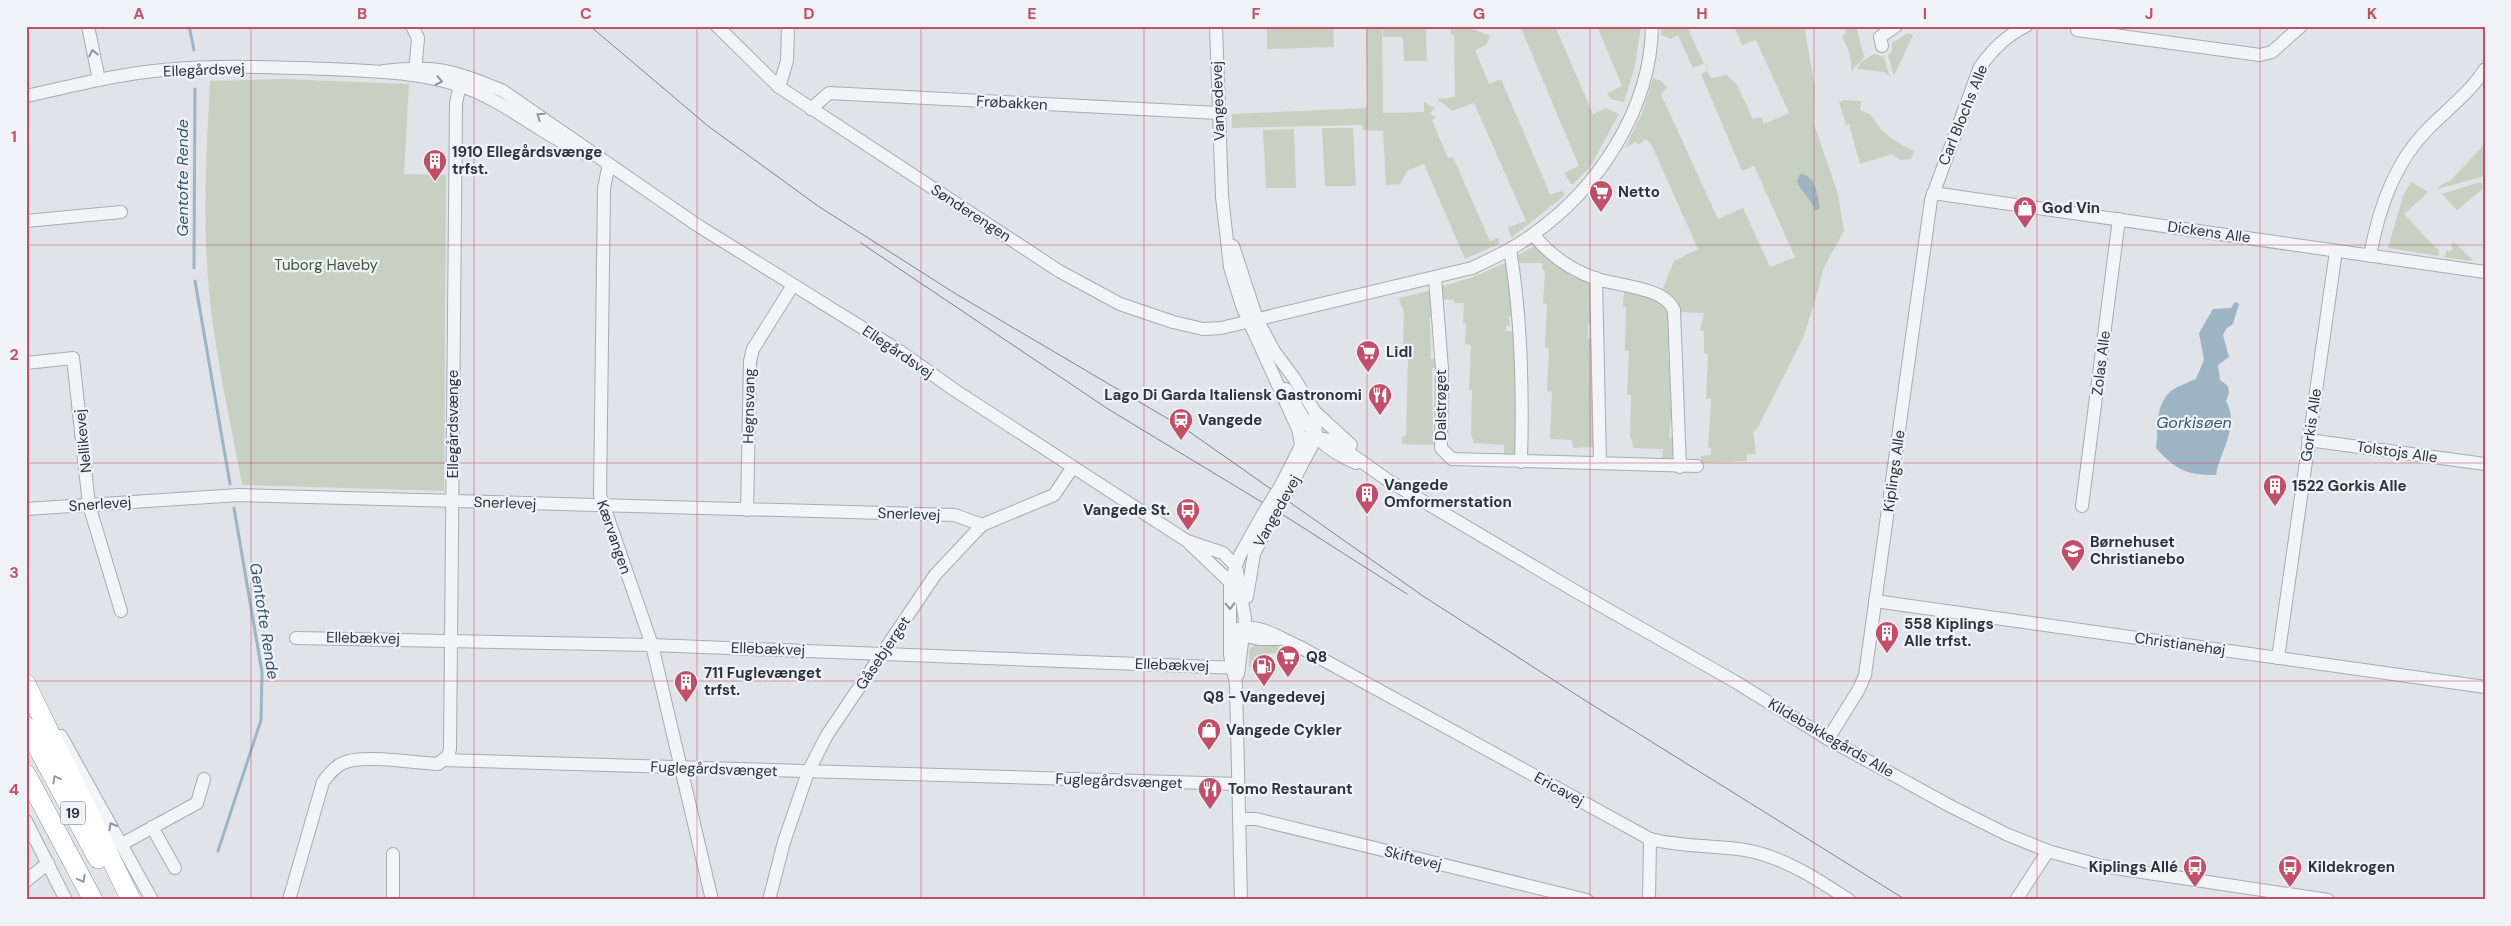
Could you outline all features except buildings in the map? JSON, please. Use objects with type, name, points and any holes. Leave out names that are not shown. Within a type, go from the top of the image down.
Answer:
[{"type":"highway","points":[[26,684],[132,900]]},
{"type":"highway","name":"19","points":[[26,726],[120,900]]},
{"type":"highway","name":"19","points":[[26,774],[93,900]]},
{"type":"street","points":[[88,26],[99,80]]},
{"type":"street","points":[[412,26],[418,38],[415,72]]},
{"type":"street","name":"Sønderengen","points":[[717,26],[779,87],[1059,271],[1120,304],[1173,322],[1203,329],[1221,328],[1252,320]]},
{"type":"street","points":[[779,87],[787,61],[788,26]]},
{"type":"street","name":"Vangedevej","points":[[1216,26],[1222,197],[1233,280],[1252,320],[1300,436],[1301,444]]},
{"type":"street","points":[[1252,320],[1472,268],[1510,250],[1534,234],[1575,198],[1612,153],[1639,97],[1646,68],[1652,26]]},
{"type":"street","points":[[1882,46],[1880,37],[1896,26]]},
{"type":"street","name":"Carl Blochs Alle","points":[[1933,193],[1980,67],[2009,30],[2026,26]]},
{"type":"street","points":[[2077,30],[2260,55],[2272,52],[2301,26]]},
{"type":"street","name":"Ellegårdsvej","points":[[26,96],[99,80],[165,70],[290,68],[415,72],[442,69],[468,76],[503,91],[696,225],[898,350],[956,391],[1187,541],[1214,568],[1223,573],[1230,582]]},
{"type":"street","points":[[2370,256],[2386,197],[2406,156],[2425,132],[2469,90],[2485,69]]},
{"type":"street","name":"Ellegårdsvej","points":[[415,72],[460,85],[489,96],[569,147],[609,164]]},
{"type":"street","name":"Ellegårdsvænge","points":[[444,760],[448,756],[450,749],[456,103],[460,85]]},
{"type":"street","name":"Frøbakken","points":[[811,109],[829,93],[1218,113]]},
{"type":"street","name":"Kærvangen","points":[[609,164],[604,188],[600,494],[602,506],[652,645],[712,900]]},
{"type":"street","name":"Dickens Alle","points":[[1933,193],[2485,272]]},
{"type":"street","name":"Kiplings Alle","points":[[1828,739],[1862,682],[1933,193]]},
{"type":"street","points":[[26,222],[121,212]]},
{"type":"street","name":"Zolas Alle","points":[[2082,506],[2120,219]]},
{"type":"street","points":[[1534,234],[1545,250],[1558,260],[1596,278],[1660,295],[1670,301],[1674,310],[1680,467]]},
{"type":"street","points":[[1510,250],[1516,282],[1522,397],[1521,462]]},
{"type":"street","name":"Gorkis Alle","points":[[2278,658],[2336,251]]},
{"type":"street","name":"Dalstrøget","points":[[1435,278],[1442,369],[1441,448],[1452,460],[1697,466]]},
{"type":"street","points":[[1596,278],[1600,463]]},
{"type":"street","name":"Hegnsvang","points":[[747,510],[750,361],[753,349],[793,284]]},
{"type":"street","name":"Vangedevej","points":[[1252,320],[1294,378],[1322,433]]},
{"type":"street","name":"Nellikevej","points":[[26,363],[73,358],[89,505],[121,611]]},
{"type":"street","points":[[1268,360],[1322,433]]},
{"type":"street","name":"Vangedevej","points":[[1286,489],[1301,444],[1305,438],[1322,433]]},
{"type":"street","name":"Vangedevej","points":[[1241,900],[1236,667],[1230,631],[1230,582],[1235,565],[1322,433]]},
{"type":"street","name":"Kildebakkegårds Alle","points":[[1322,433],[1374,471],[1569,587],[1734,681],[1828,739],[1952,807],[2006,834],[2048,851],[2102,866],[2328,900]]},
{"type":"street","name":"Tolstojs Alle","points":[[2308,440],[2485,464]]},
{"type":"street","name":"Gåsebjerget","points":[[769,900],[784,842],[808,772],[827,735],[935,575],[982,525],[1054,495],[1073,467]]},
{"type":"street","name":"Snerlevej","points":[[26,509],[239,495],[955,516],[982,525]]},
{"type":"street","points":[[1222,554],[1232,550],[1265,517]]},
{"type":"street","name":"Vangedevej","points":[[1236,667],[1244,628],[1254,554],[1265,517]]},
{"type":"street","points":[[1187,541],[1215,560],[1235,565],[1254,554]]},
{"type":"street","name":"Ellegårdsvej","points":[[1187,541],[1222,554],[1235,565]]},
{"type":"street","points":[[1235,565],[1244,628]]},
{"type":"street","name":"Christianehøj","points":[[1875,601],[2485,687]]},
{"type":"street","name":"Ericavej","points":[[1230,631],[1244,628],[1281,639],[1315,655],[1650,839],[1669,844],[1746,850],[1782,861],[1849,900]]},
{"type":"street","name":"Ellebækvej","points":[[296,638],[652,645],[1236,667]]},
{"type":"street","points":[[26,678],[122,844],[152,900]]},
{"type":"street","name":"Fuglegårdsvænget","points":[[289,900],[323,782],[332,770],[342,763],[356,759],[438,764],[444,760],[1238,784]]},
{"type":"street","points":[[122,844],[197,803],[204,779]]},
{"type":"street","name":"Skiftevej","points":[[1239,820],[1256,819],[1587,900]]},
{"type":"street","points":[[26,821],[66,900]]},
{"type":"street","points":[[152,827],[175,868]]},
{"type":"street","points":[[1649,900],[1650,839]]},
{"type":"street","points":[[2016,900],[2048,851]]},
{"type":"street","points":[[393,854],[393,900]]},
{"type":"street","points":[[26,881],[48,864]]},
{"type":"street","points":[[2232,900],[2235,887]]},
{"type":"green space","points":[[1267,26],[1333,26],[1334,47],[1267,49]]},
{"type":"green space","points":[[1366,26],[1382,26],[1383,113],[1424,112],[1424,102],[1435,108],[1430,113],[1436,117],[1432,120],[1448,158],[1453,157],[1490,241],[1499,238],[1499,244],[1465,259],[1424,164],[1407,171],[1400,184],[1386,185],[1383,131],[1363,130],[1362,125],[1232,128],[1232,114],[1367,108]]},
{"type":"green space","points":[[1383,26],[1430,26],[1426,27],[1427,61],[1404,61],[1403,37],[1383,37]]},
{"type":"green space","points":[[1451,26],[1465,26],[1490,36],[1486,45],[1475,50],[1489,84],[1501,79],[1550,194],[1562,191],[1565,195],[1511,238],[1508,227],[1526,221],[1474,103],[1452,111],[1437,99],[1455,97],[1454,35],[1451,35]]},
{"type":"green space","points":[[1520,26],[1555,26],[1593,114],[1606,108],[1619,114],[1589,169],[1572,185],[1564,173],[1579,166]]},
{"type":"green space","points":[[1597,26],[1641,26],[1635,66],[1624,102],[1611,99],[1607,93],[1622,86]]},
{"type":"green space","points":[[1661,26],[1687,26],[1704,64],[1693,68],[1678,35],[1670,39],[1661,35]]},
{"type":"green space","points":[[1734,26],[1804,26],[1815,87],[1814,124],[1838,194],[1844,231],[1824,267],[1803,338],[1758,427],[1753,432],[1756,454],[1747,454],[1747,461],[1701,463],[1701,456],[1711,455],[1711,448],[1708,447],[1711,399],[1706,399],[1708,354],[1704,353],[1704,331],[1700,331],[1704,313],[1678,312],[1677,304],[1673,298],[1662,290],[1674,261],[1698,249],[1652,146],[1646,139],[1638,145],[1636,142],[1625,148],[1642,113],[1653,78],[1661,81],[1667,87],[1661,94],[1718,219],[1743,208],[1770,267],[1795,257],[1754,166],[1742,171],[1701,74],[1707,71],[1711,78],[1727,75],[1737,85],[1753,119],[1761,117],[1764,124],[1789,113],[1756,40],[1742,45]]},
{"type":"green space","points":[[1843,26],[1856,26],[1864,57],[1851,72],[1850,55],[1842,38],[1846,32]]},
{"type":"green space","points":[[1908,33],[1913,35],[1894,76],[1888,55],[1892,51],[1892,43]]},
{"type":"green space","points":[[1874,54],[1884,57],[1890,77],[1885,72],[1857,69],[1861,62]]},
{"type":"green space","name":"Tuborg Haveby","points":[[283,79],[409,84],[404,174],[446,175],[444,491],[242,485],[216,347],[209,292],[205,195],[210,81]]},
{"type":"green space","points":[[1845,100],[1861,101],[1860,110],[1871,115],[1880,128],[1890,137],[1914,151],[1911,159],[1900,160],[1892,154],[1860,164],[1849,124],[1846,125],[1839,102]]},
{"type":"green space","points":[[1322,128],[1353,128],[1356,186],[1325,186]]},
{"type":"green space","points":[[1294,129],[1296,188],[1266,188],[1263,130]]},
{"type":"green space","points":[[2485,144],[2485,176],[2437,189],[2442,184],[2450,181]]},
{"type":"green space","points":[[2411,182],[2428,192],[2404,214],[2439,251],[2439,256],[2388,248],[2403,196]]},
{"type":"green space","points":[[2480,182],[2484,188],[2457,210],[2442,194]]},
{"type":"green space","points":[[2454,242],[2472,259],[2471,261],[2444,257],[2447,250],[2449,252],[2453,249],[2451,245]]},
{"type":"green space","points":[[1536,245],[1590,283],[1593,324],[1588,324],[1588,338],[1594,338],[1596,447],[1573,448],[1572,440],[1550,439],[1552,392],[1547,391],[1549,348],[1545,348],[1547,304],[1543,303],[1545,271],[1542,270],[1543,263],[1517,263],[1515,257]]},
{"type":"green space","points":[[1508,262],[1514,315],[1509,316],[1510,326],[1506,326],[1506,331],[1514,331],[1517,384],[1515,455],[1504,457],[1504,445],[1474,443],[1471,434],[1472,390],[1469,390],[1471,345],[1465,344],[1464,303],[1455,303],[1454,300],[1441,299],[1440,287],[1470,278]]},
{"type":"green space","points":[[1432,290],[1435,316],[1430,317],[1431,359],[1437,359],[1438,368],[1432,368],[1433,432],[1438,432],[1438,445],[1402,444],[1402,437],[1406,436],[1408,359],[1403,348],[1404,313],[1399,298]]},
{"type":"green space","points":[[1624,290],[1656,298],[1668,305],[1672,348],[1668,348],[1672,410],[1669,438],[1674,438],[1675,455],[1672,456],[1672,462],[1662,461],[1663,449],[1633,448],[1632,439],[1630,439],[1631,395],[1627,395],[1629,351],[1625,351],[1626,307],[1623,306]]},
{"type":"green space","points":[[1257,643],[1270,644],[1289,651],[1261,655],[1253,661],[1249,668],[1249,650]]},
{"type":"water","points":[[1800,174],[1809,177],[1813,181],[1818,197],[1819,210],[1815,210],[1799,185],[1797,181]]},
{"type":"water","name":"Gorkisøen","points":[[2235,302],[2239,304],[2233,324],[2226,329],[2223,335],[2229,357],[2218,365],[2220,380],[2228,386],[2229,393],[2226,401],[2230,410],[2231,420],[2228,438],[2216,475],[2197,474],[2182,470],[2170,462],[2156,448],[2159,413],[2164,400],[2170,392],[2196,379],[2204,360],[2199,333],[2213,309],[2231,308]]},
{"type":"waterway","name":"Gentofte Rende","points":[[189,26],[194,50]]},
{"type":"waterway","name":"Gentofte Rende","points":[[194,268],[195,89]]},
{"type":"waterway","name":"Gentofte Rende","points":[[195,281],[230,484]]},
{"type":"waterway","name":"Gentofte Rende","points":[[218,851],[261,720],[262,672],[234,508]]},
{"type":"tram line","points":[[590,26],[708,126],[818,206],[956,294],[1187,430],[1423,596],[1586,701],[1906,900]]},
{"type":"tram line","points":[[861,243],[1108,409],[1288,518],[1407,594]]},
{"type":"place","name":"1910 Ellegårdsvænge trfst.","points":[[435,182]]},
{"type":"place","name":"Netto","points":[[1601,213]]},
{"type":"place","name":"God Vin","points":[[2025,229]]},
{"type":"place","name":"Lidl","points":[[1368,373]]},
{"type":"place","name":"Lago Di Garda Italiensk Gastronomi","points":[[1380,416]]},
{"type":"place","name":"Vangede","points":[[1181,441]]},
{"type":"place","name":"1522 Gorkis Alle","points":[[2275,507]]},
{"type":"place","name":"Vangede Omformerstation","points":[[1367,515]]},
{"type":"place","name":"Vangede St.","points":[[1188,531]]},
{"type":"place","name":"Børnehuset Christianebo","points":[[2073,572]]},
{"type":"place","name":"558 Kiplings Alle trfst.","points":[[1887,654]]},
{"type":"place","name":"Q8","points":[[1288,678]]},
{"type":"place","name":"Q8 - Vangedevej","points":[[1264,687]]},
{"type":"place","name":"711 Fuglevænget trfst.","points":[[686,703]]},
{"type":"place","name":"Vangede Cykler","points":[[1209,751]]},
{"type":"place","name":"Tomo Restaurant","points":[[1210,810]]},
{"type":"place","name":"Kiplings Allé","points":[[2195,888]]},
{"type":"place","name":"Kildekrogen","points":[[2290,888]]}]
